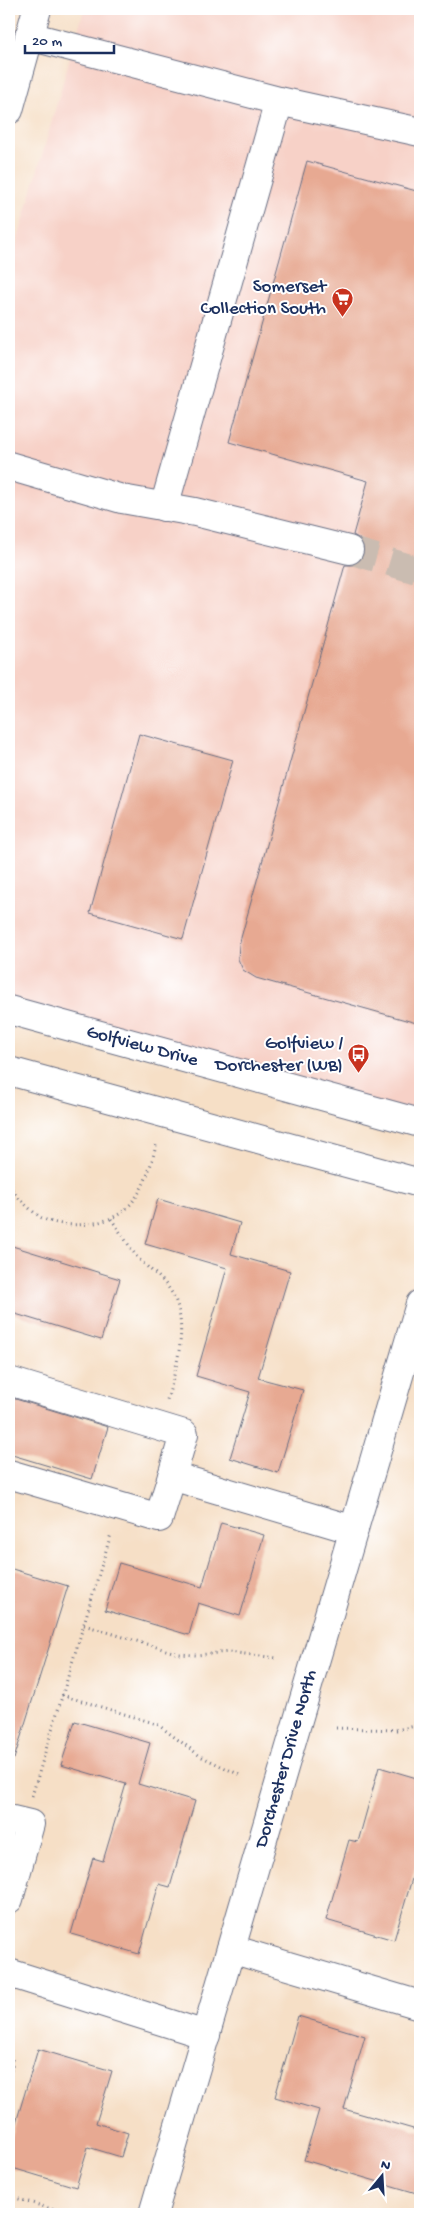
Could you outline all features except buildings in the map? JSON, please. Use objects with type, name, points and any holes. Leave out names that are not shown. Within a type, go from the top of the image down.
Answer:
[{"type":"street","points":[[9,110],[37,9]]},
{"type":"street","points":[[30,36],[279,101],[420,132]]},
{"type":"street","points":[[164,507],[279,101]]},
{"type":"street","points":[[9,466],[122,499],[195,512],[349,550]]},
{"type":"street","name":"Golfview Drive","points":[[9,1010],[420,1123]]},
{"type":"street","points":[[9,1071],[420,1183]]},
{"type":"street","name":"Dorchester Drive North","points":[[153,2214],[420,1304]]},
{"type":"street","points":[[9,1381],[184,1434],[159,1518],[9,1474]]},
{"type":"street","points":[[172,1476],[354,1530]]},
{"type":"street","points":[[9,1818],[30,1824],[9,1899]]},
{"type":"street","points":[[231,1949],[420,2005]]},
{"type":"street","points":[[9,1973],[206,2035]]},
{"type":"path","points":[[9,1186],[19,1199],[42,1218],[57,1223],[74,1224],[111,1219],[126,1209],[137,1196],[149,1172],[158,1139]]},
{"type":"path","points":[[111,1219],[138,1257],[164,1281],[175,1298],[179,1312],[181,1334],[172,1383]]},
{"type":"path","points":[[37,1781],[107,1546]]},
{"type":"path","points":[[84,1625],[179,1654],[196,1655],[230,1652],[277,1658]]},
{"type":"path","points":[[62,1695],[156,1724],[200,1756],[242,1776]]},
{"type":"path","points":[[336,1728],[396,1730],[420,1725]]},
{"type":"path","points":[[9,2056],[13,2061],[9,2080]]},
{"type":"path","points":[[9,2196],[68,2214]]},
{"type":"shaded area","points":[[84,9],[420,9],[420,1116],[9,1001],[9,270]]},
{"type":"tunnel","points":[[349,550],[420,571]]},
{"type":"place","name":"Somerset Collection South","points":[[342,317]]},
{"type":"place","name":"Golfview / Dorchester (WB)","points":[[359,1074]]}]
